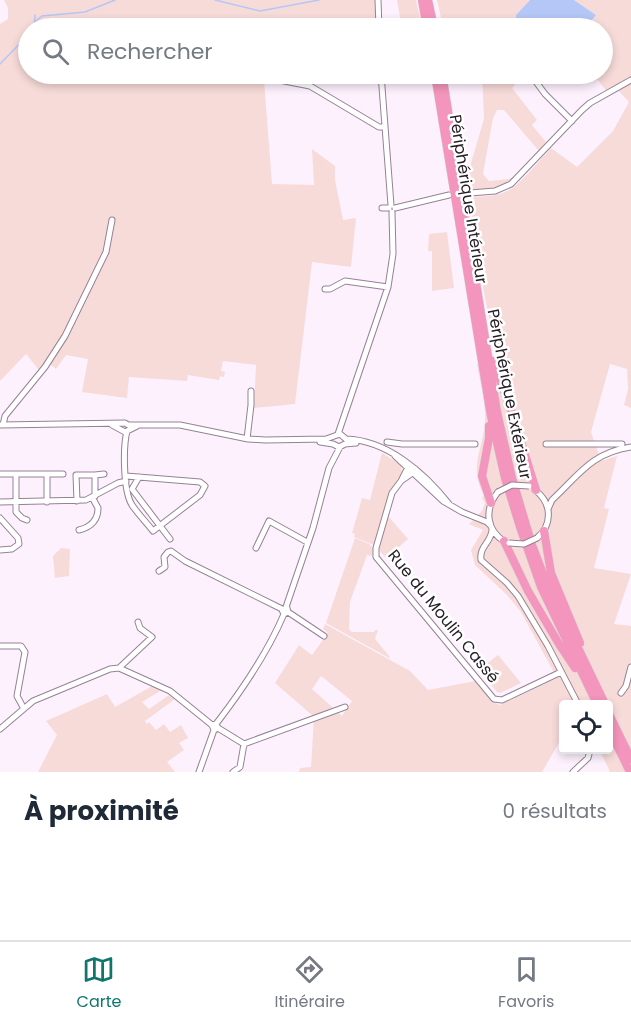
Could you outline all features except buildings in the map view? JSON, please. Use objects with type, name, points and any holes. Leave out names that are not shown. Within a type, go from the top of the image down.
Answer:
[{"type":"highway","points":[[422,0],[425,18]]},
{"type":"highway","points":[[428,0],[432,18]]},
{"type":"highway","name":"Périphérique Intérieur","points":[[437,84],[491,416],[505,478],[534,567],[556,620],[598,700]]},
{"type":"highway","name":"Périphérique Extérieur","points":[[444,84],[502,433],[519,505],[543,573],[588,670],[599,700]]},
{"type":"highway","points":[[485,335],[510,407],[532,488]]},
{"type":"highway","points":[[491,416],[482,471],[491,503]]},
{"type":"highway","points":[[544,531],[551,573],[589,664],[588,670]]},
{"type":"highway","points":[[504,541],[528,591],[592,700]]},
{"type":"highway","points":[[613,721],[631,759]]},
{"type":"highway","points":[[613,736],[630,772]]},
{"type":"street","points":[[378,0],[379,18]]},
{"type":"street","points":[[470,193],[495,191],[511,184],[590,103],[631,80]]},
{"type":"street","points":[[300,84],[310,86],[379,127],[385,127]]},
{"type":"street","points":[[199,772],[215,727],[260,664],[285,610],[339,441],[344,415],[388,287],[393,254],[382,84]]},
{"type":"street","points":[[538,84],[572,120]]},
{"type":"street","points":[[390,208],[449,195]]},
{"type":"street","points":[[112,220],[106,252],[65,336],[45,367],[5,416],[1,425],[110,424],[125,428],[141,424],[180,425],[247,439],[361,442],[376,446],[405,460],[412,471],[449,504],[487,522],[504,541]]},
{"type":"street","points":[[325,289],[330,290],[345,281],[388,287]]},
{"type":"street","points":[[247,439],[251,391]]},
{"type":"street","points":[[0,502],[77,501],[94,497],[126,478],[139,477],[204,484],[200,495],[153,531],[128,497],[126,478],[125,428]]},
{"type":"street","points":[[387,442],[475,444]]},
{"type":"street","points":[[395,456],[402,444]]},
{"type":"street","points":[[546,444],[622,444]]},
{"type":"street","points":[[602,455],[603,444]]},
{"type":"street","points":[[548,509],[555,497],[579,471],[602,455],[631,447]]},
{"type":"street","name":"Rue du Moulin Cassé","points":[[412,471],[406,471],[392,493],[376,548],[376,557],[468,669],[497,700],[514,695],[561,672]]},
{"type":"street","points":[[0,474],[63,474]]},
{"type":"street","points":[[16,474],[16,512],[27,520]]},
{"type":"street","points":[[47,474],[47,502]]},
{"type":"street","points":[[77,501],[76,475],[104,474]]},
{"type":"street","points":[[79,530],[91,525],[98,514],[94,497],[95,475]]},
{"type":"street","points":[[139,477],[132,489],[170,539]]},
{"type":"street","points":[[488,542],[491,528],[488,512],[498,492],[512,485],[532,488],[544,498],[549,519],[544,531],[537,538],[524,544],[504,541],[488,542],[482,547],[482,560],[518,596],[575,700]]},
{"type":"street","points":[[544,498],[555,497]]},
{"type":"street","points":[[475,517],[488,512]]},
{"type":"street","points":[[0,518],[18,537],[19,544],[12,549],[0,550]]},
{"type":"street","points":[[256,548],[269,521],[307,542]]},
{"type":"street","points":[[159,571],[165,567],[164,557],[171,551],[185,561],[285,610],[324,636]]},
{"type":"street","points":[[119,668],[152,637],[140,628],[138,622]]},
{"type":"street","points":[[0,646],[21,646],[24,649],[17,696],[23,707]]},
{"type":"street","points":[[621,693],[626,686],[631,667]]},
{"type":"street","points":[[0,729],[23,707],[33,701],[110,669],[119,668],[170,691],[215,727],[244,744]]},
{"type":"street","points":[[244,744],[345,707]]},
{"type":"street","points":[[233,772],[240,767],[244,744]]},
{"type":"street","points":[[573,772],[588,758],[589,754]]},
{"type":"shaded area","points":[[4,0],[376,0],[376,18],[18,18],[18,84],[264,84],[272,184],[314,185],[312,149],[335,166],[335,180],[343,220],[356,218],[351,267],[312,262],[295,404],[254,408],[256,365],[223,361],[221,371],[225,372],[224,377],[220,376],[219,380],[188,375],[187,381],[129,377],[127,398],[82,392],[88,359],[66,355],[56,369],[50,364],[42,374],[26,354],[0,381],[0,24],[8,19],[8,8]]},
{"type":"shaded area","points":[[397,0],[416,0],[420,18],[400,18]]},
{"type":"shaded area","points":[[437,0],[530,0],[516,15],[516,18],[441,18]]},
{"type":"shaded area","points":[[574,0],[631,0],[631,408],[624,405],[628,389],[627,369],[610,364],[591,432],[601,461],[617,456],[604,508],[609,509],[594,568],[631,574],[614,624],[631,626],[631,772],[610,772],[601,754],[613,754],[613,700],[559,700],[559,742],[542,772],[299,772],[300,768],[311,767],[314,717],[275,683],[299,645],[312,655],[328,633],[323,629],[325,624],[410,671],[428,690],[475,681],[493,702],[500,705],[557,678],[521,612],[507,595],[475,565],[471,550],[483,530],[469,524],[482,511],[485,503],[477,475],[485,415],[477,364],[498,364],[479,266],[480,258],[469,197],[498,194],[513,188],[551,148],[577,167],[613,131],[629,102],[615,87],[607,92],[601,84],[613,84],[613,18],[594,18],[596,15]],"holes":[[[321,676],[352,701],[342,716],[312,689]]]},
{"type":"shaded area","points":[[482,84],[515,84],[512,88],[537,120],[532,125],[546,142],[539,151],[504,110],[497,110],[493,118],[483,174],[489,181],[509,179],[516,175],[500,186],[470,191],[465,183],[484,119]]},
{"type":"shaded area","points":[[447,232],[454,288],[432,291],[432,251],[428,251],[429,234]]},
{"type":"shaded area","points":[[382,453],[401,465],[402,472],[389,494],[374,545],[354,537],[355,534],[352,533],[362,498],[370,500]]},
{"type":"shaded area","points":[[388,516],[408,539],[386,558],[378,549]]},
{"type":"shaded area","points":[[355,538],[373,548],[372,556],[367,555],[350,602],[349,629],[352,632],[378,630],[375,639],[389,658],[326,623]]},
{"type":"shaded area","points":[[61,548],[70,549],[69,576],[55,578],[53,556]]},
{"type":"shaded area","points":[[498,655],[521,683],[500,693],[479,670]]},
{"type":"shaded area","points":[[154,685],[162,690],[142,702],[149,709],[169,695],[175,699],[145,721],[156,730],[164,724],[170,732],[181,725],[188,738],[179,743],[184,750],[167,762],[175,772],[38,772],[57,735],[46,721],[107,694],[115,707]]},
{"type":"water","points":[[530,0],[574,0],[596,15],[594,18],[516,18],[516,15]]},
{"type":"waterway","points":[[40,18],[85,12],[115,0]]},
{"type":"waterway","points":[[215,0],[260,11],[319,0]]},
{"type":"waterway","points":[[0,64],[18,45]]}]
